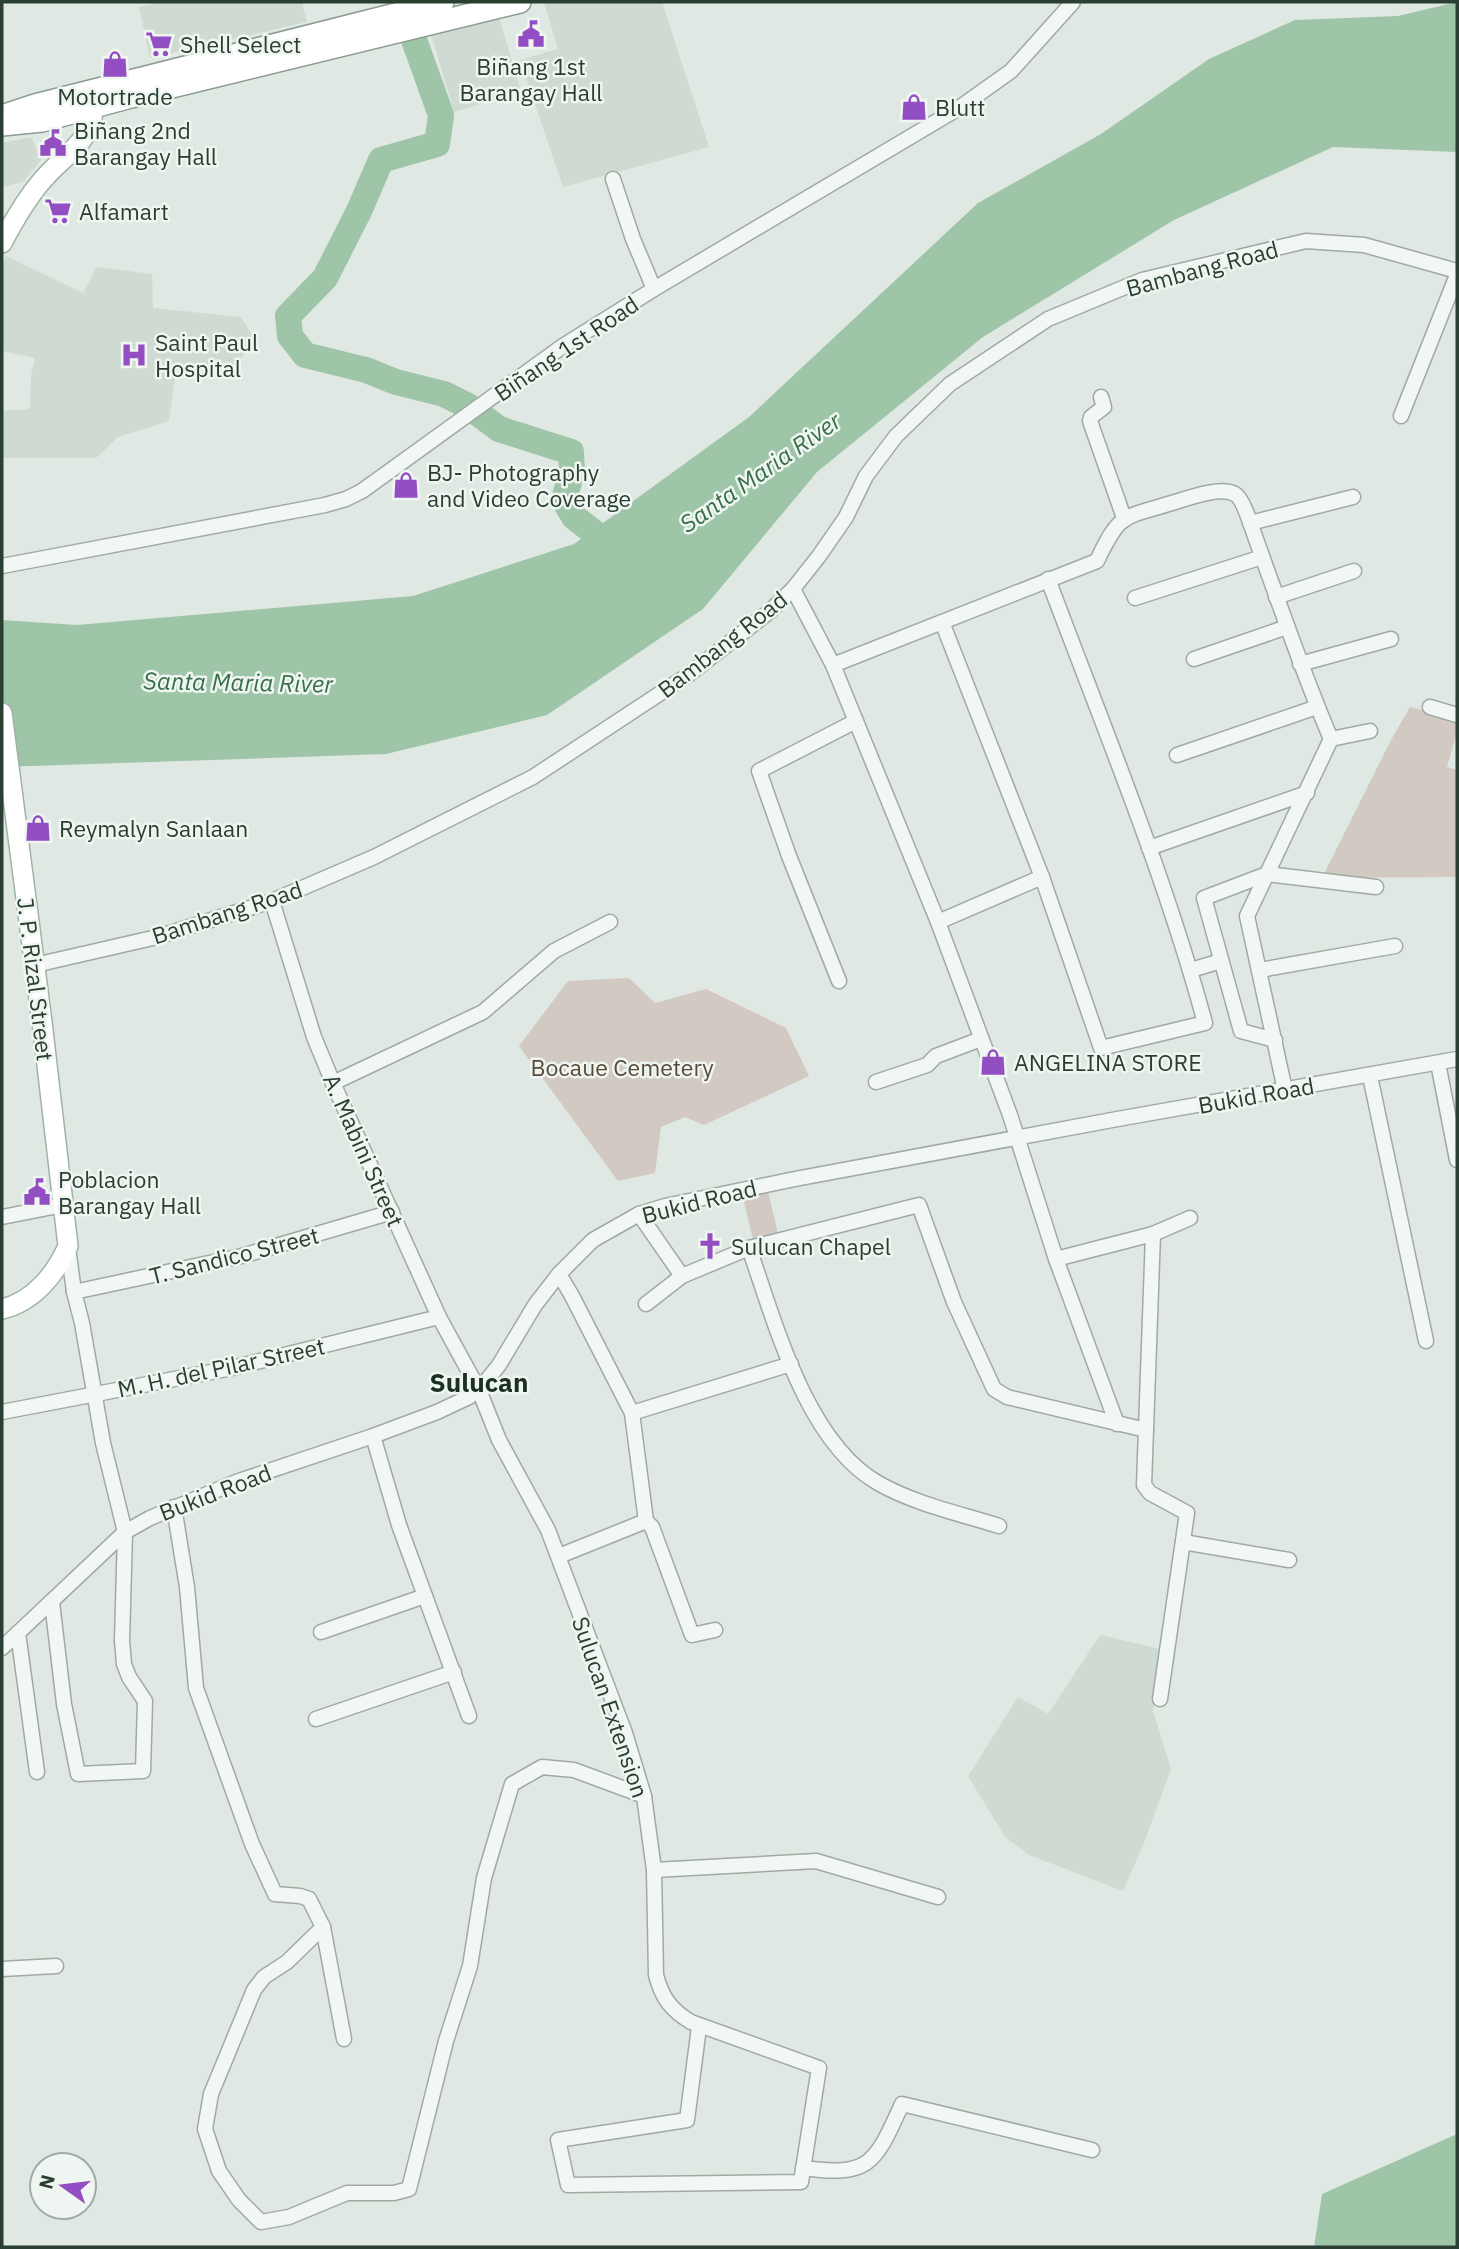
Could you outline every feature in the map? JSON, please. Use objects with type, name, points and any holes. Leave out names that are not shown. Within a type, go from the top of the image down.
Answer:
[{"type":"highway","points":[[2,125],[443,2]]},
{"type":"highway","points":[[93,99],[145,93],[520,2]]},
{"type":"highway","points":[[2,116],[38,113]]},
{"type":"main road","points":[[2,243],[40,182],[84,137],[92,124],[93,99]]},
{"type":"main road","points":[[2,108],[38,113]]},
{"type":"main road","points":[[2,135],[38,113]]},
{"type":"main road","name":"J. P. Rizal Street","points":[[2,713],[68,1246]]},
{"type":"main road","points":[[2,1309],[10,1307],[48,1280],[68,1246]]},
{"type":"street","name":"Biñang 1st Road","points":[[2,566],[346,499],[362,491],[563,346],[959,108],[1011,71],[1073,2]]},
{"type":"street","points":[[613,179],[654,289]]},
{"type":"street","name":"Bambang Road","points":[[35,965],[157,937],[272,901],[374,857],[533,777],[688,675],[769,612],[793,589],[846,517],[866,476],[896,436],[950,384],[1048,319],[1142,280],[1306,241],[1364,245],[1457,273]]},
{"type":"street","points":[[1401,416],[1457,273]]},
{"type":"street","points":[[1101,397],[1104,407],[1091,417],[1090,421],[1124,517]]},
{"type":"street","points":[[833,665],[1097,561],[1111,530],[1124,517],[1203,494],[1236,494],[1241,499],[1300,664],[1331,739],[1247,915],[1283,1078]]},
{"type":"street","points":[[1250,523],[1353,497]]},
{"type":"street","points":[[1135,598],[1262,557]]},
{"type":"street","points":[[1276,597],[1354,571]]},
{"type":"street","points":[[942,622],[1042,877],[1101,1048],[1205,1023],[1191,970],[1149,848],[1048,579]]},
{"type":"street","points":[[793,589],[833,665],[938,922],[1010,1115],[1056,1259],[1117,1424]]},
{"type":"street","points":[[1194,659],[1287,627]]},
{"type":"street","points":[[1300,664],[1391,639]]},
{"type":"street","points":[[1177,755],[1317,707]]},
{"type":"street","points":[[1430,707],[1457,715]]},
{"type":"street","points":[[839,981],[789,856],[759,771],[856,721]]},
{"type":"street","points":[[1331,739],[1370,731]]},
{"type":"street","points":[[1149,848],[1307,793]]},
{"type":"street","points":[[1275,1040],[1241,1031],[1204,898],[1267,874],[1376,887]]},
{"type":"street","points":[[938,922],[1042,877]]},
{"type":"street","name":"A. Mabini Street","points":[[272,901],[314,1037],[333,1083],[439,1317],[479,1390]]},
{"type":"street","points":[[333,1083],[483,1012],[554,951],[610,922]]},
{"type":"street","points":[[1260,970],[1395,946]]},
{"type":"street","points":[[1191,970],[1222,961]]},
{"type":"street","points":[[876,1082],[926,1065],[936,1056],[981,1039]]},
{"type":"street","name":"Bukid Road","points":[[2,1648],[125,1532],[174,1507],[236,1482],[373,1436],[445,1408],[479,1390],[499,1365],[535,1305],[559,1274],[593,1240],[639,1214],[665,1206],[1017,1136],[1283,1078],[1370,1076],[1457,1059]]},
{"type":"street","points":[[1438,1063],[1457,1160]]},
{"type":"street","points":[[1370,1076],[1426,1341]]},
{"type":"street","points":[[2,1217],[63,1205]]},
{"type":"street","points":[[646,1304],[682,1276],[749,1248],[919,1205],[954,1302],[994,1389],[1007,1397],[1146,1430]]},
{"type":"street","name":"T. Sandico Street","points":[[74,1292],[242,1256],[392,1212]]},
{"type":"street","points":[[639,1214],[682,1276]]},
{"type":"street","points":[[1056,1259],[1153,1234],[1190,1218]]},
{"type":"street","points":[[1153,1234],[1144,1485],[1150,1493],[1187,1513],[1160,1699]]},
{"type":"street","points":[[52,1602],[64,1704],[78,1774],[143,1771],[145,1701],[124,1664],[122,1641],[125,1532],[103,1443],[74,1292],[68,1246]]},
{"type":"street","points":[[749,1248],[790,1364],[823,1429],[846,1457],[876,1482],[912,1499],[999,1525]]},
{"type":"street","points":[[559,1274],[632,1413],[646,1521],[652,1527],[692,1635],[715,1630]]},
{"type":"street","name":"M. H. del Pilar Street","points":[[2,1412],[243,1366],[439,1317]]},
{"type":"street","points":[[632,1413],[790,1364]]},
{"type":"street","name":"Sulucan Extension","points":[[479,1390],[499,1440],[548,1530],[625,1733],[644,1796],[654,1870],[658,1982],[661,1992],[675,2013],[699,2026],[819,2068],[803,2168]]},
{"type":"street","points":[[373,1436],[399,1525],[469,1716]]},
{"type":"street","points":[[174,1507],[187,1587],[197,1688],[252,1844],[275,1894],[309,1899],[323,1927],[344,2039]]},
{"type":"street","points":[[559,1556],[646,1521]]},
{"type":"street","points":[[1183,1542],[1289,1560]]},
{"type":"street","points":[[320,1632],[425,1596]]},
{"type":"street","points":[[18,1633],[37,1772]]},
{"type":"street","points":[[316,1719],[454,1672]]},
{"type":"street","points":[[323,1927],[287,1962],[264,1977],[254,1990],[211,2094],[205,2129],[219,2171],[239,2200],[261,2222],[289,2217],[347,2193],[394,2193],[409,2189],[446,2041],[470,1966],[484,1878],[512,1784],[542,1768],[574,1770],[644,1796]]},
{"type":"street","points":[[654,1870],[816,1861],[937,1897]]},
{"type":"street","points":[[2,1969],[56,1966]]},
{"type":"street","points":[[699,2026],[687,2120],[558,2140],[568,2185],[801,2182],[803,2168],[835,2173],[862,2168],[884,2144],[902,2104],[1092,2150]]},
{"type":"shaded area","points":[[163,2],[302,2],[307,22],[150,58],[139,7]]},
{"type":"shaded area","points":[[544,2],[662,2],[709,147],[563,187],[520,60],[558,49]]},
{"type":"shaded area","points":[[498,13],[521,92],[454,112],[430,30]]},
{"type":"shaded area","points":[[31,137],[41,160],[23,182],[2,187],[2,143]]},
{"type":"shaded area","name":"Saint Paul Hospital","points":[[6,256],[83,293],[97,267],[152,274],[153,308],[241,317],[256,341],[233,367],[176,370],[169,421],[118,437],[96,458],[2,458],[2,411],[30,409],[31,376],[35,358],[2,351],[2,267]]},
{"type":"shaded area","points":[[1100,1635],[1165,1650],[1153,1711],[1171,1769],[1123,1891],[1029,1855],[1005,1837],[968,1776],[1018,1697],[1048,1714]]},
{"type":"green space","points":[[1410,707],[1457,719],[1457,732],[1447,767],[1457,770],[1457,877],[1322,878],[1391,740]]},
{"type":"green space","name":"Bocaue Cemetery","points":[[629,978],[655,1003],[706,989],[786,1028],[809,1076],[704,1125],[685,1117],[661,1127],[655,1173],[618,1181],[519,1046],[568,981]]},
{"type":"green space","points":[[768,1191],[779,1238],[754,1244],[743,1197]]},
{"type":"water","name":"Santa Maria River","points":[[1457,2],[1457,152],[1333,147],[1174,220],[983,337],[817,472],[703,609],[547,715],[386,754],[2,767],[2,620],[77,625],[413,596],[574,544],[749,417],[978,203],[1101,134],[1209,59],[1295,20],[1398,16]]},
{"type":"water","points":[[1457,2134],[1457,2247],[1314,2247],[1322,2194]]},
{"type":"waterway","points":[[413,37],[441,115],[437,144],[381,160],[325,278],[288,316],[290,336],[305,355],[444,394],[468,406],[499,429],[571,452],[572,471],[564,500],[574,517],[619,552]]},
{"type":"place","name":"Biñang 1st Barangay Hall","points":[[531,34]]},
{"type":"place","name":"Shell Select","points":[[159,44]]},
{"type":"place","name":"Motortrade","points":[[115,64]]},
{"type":"place","name":"Blutt","points":[[914,107]]},
{"type":"place","name":"Biñang 2nd Barangay Hall","points":[[53,143]]},
{"type":"place","name":"Alfamart","points":[[58,211]]},
{"type":"place","name":"Saint Paul Hospital","points":[[134,355]]},
{"type":"place","name":"BJ- Photography and Video Coverage","points":[[406,485]]},
{"type":"place","name":"Reymalyn Sanlaan","points":[[38,828]]},
{"type":"place","name":"ANGELINA STORE","points":[[993,1062]]},
{"type":"place","name":"Poblacion Barangay Hall","points":[[37,1192]]},
{"type":"place","name":"Sulucan Chapel","points":[[710,1246]]},
{"type":"district","name":"Sulucan","points":[[479,1382]]}]
